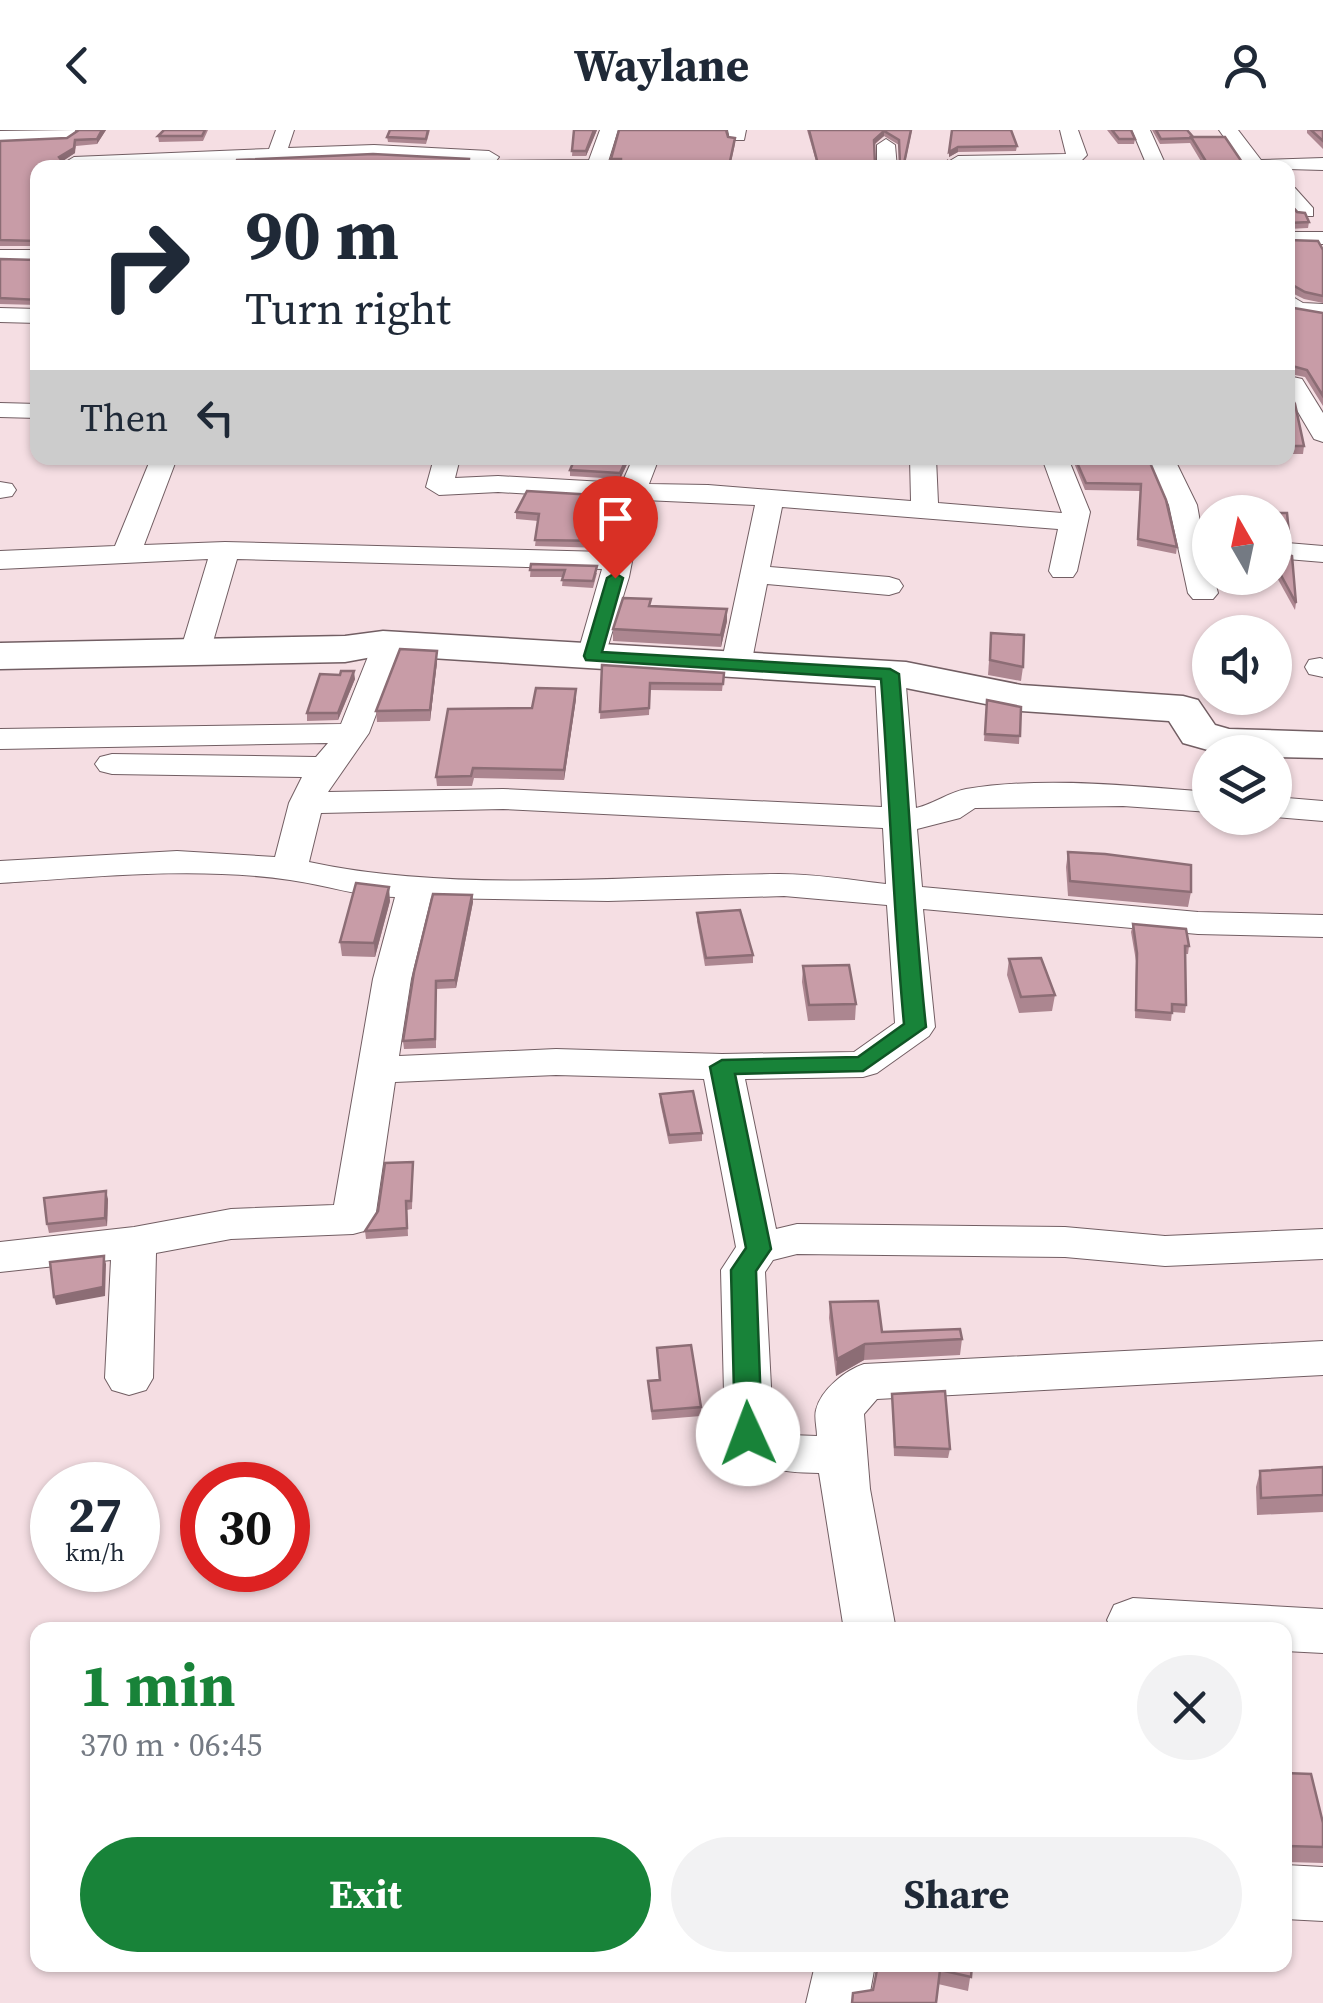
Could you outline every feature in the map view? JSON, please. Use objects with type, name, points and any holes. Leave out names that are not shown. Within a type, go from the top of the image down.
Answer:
[{"type":"street","points":[[272,159],[285,130]]},
{"type":"street","points":[[369,159],[380,130]]},
{"type":"street","points":[[598,160],[609,130]]},
{"type":"street","points":[[958,159],[1072,160],[1077,155],[1069,130]]},
{"type":"street","points":[[1141,130],[1154,160]]},
{"type":"street","points":[[1228,130],[1251,160]]},
{"type":"street","points":[[0,136],[68,132],[74,160]]},
{"type":"street","points":[[130,160],[150,140]]},
{"type":"street","points":[[886,145],[887,160]]},
{"type":"street","points":[[130,160],[488,159]]},
{"type":"street","points":[[1295,165],[1323,164]]},
{"type":"street","points":[[1295,238],[1323,238]]},
{"type":"street","points":[[0,256],[30,256]]},
{"type":"street","points":[[1295,307],[1323,311]]},
{"type":"street","points":[[0,315],[30,316]]},
{"type":"street","points":[[1295,384],[1323,384]]},
{"type":"street","points":[[1295,392],[1323,434]]},
{"type":"street","points":[[0,410],[30,411]]},
{"type":"street","points":[[126,552],[161,465]]},
{"type":"street","points":[[445,465],[439,488],[498,484],[770,497],[1074,522]]},
{"type":"street","points":[[592,656],[632,492],[643,465]]},
{"type":"street","points":[[923,465],[925,509]]},
{"type":"street","points":[[1058,465],[1076,512],[1063,570]]},
{"type":"street","points":[[1164,465],[1192,525]]},
{"type":"street","points":[[736,664],[770,497]]},
{"type":"street","points":[[195,652],[224,550]]},
{"type":"street","points":[[0,560],[224,550],[618,561]]},
{"type":"street","points":[[1292,551],[1323,554]]},
{"type":"street","points":[[754,574],[890,586]]},
{"type":"street","points":[[290,869],[306,803],[326,767],[353,733],[384,654],[383,643]]},
{"type":"street","points":[[0,656],[345,649],[383,643],[890,674],[1021,698],[1183,709],[1199,734],[1226,742],[1323,745]]},
{"type":"street","points":[[378,1070],[556,1062],[722,1067],[863,1064],[915,1027],[902,896],[902,818],[890,674]]},
{"type":"street","points":[[0,739],[353,733]]},
{"type":"street","points":[[112,764],[326,767]]},
{"type":"street","points":[[306,803],[502,800],[902,818],[948,811],[966,799],[1010,796],[1192,801]]},
{"type":"street","points":[[1292,809],[1323,811]]},
{"type":"street","points":[[0,872],[177,862],[290,869],[370,886],[608,890],[784,885],[1198,923],[1323,926]]},
{"type":"street","points":[[0,1257],[134,1242],[231,1224],[354,1219],[392,979],[416,887]]},
{"type":"street","points":[[722,1067],[758,1249]]},
{"type":"street","points":[[844,1455],[781,1454],[748,1434],[743,1270],[758,1249],[797,1239],[1065,1242],[1165,1251],[1323,1244]]},
{"type":"street","points":[[129,1378],[134,1242]]},
{"type":"street","points":[[869,1622],[845,1489],[840,1410],[864,1382],[1323,1358]]},
{"type":"street","points":[[1133,1620],[1168,1622]]},
{"type":"street","points":[[1292,1629],[1323,1631]]},
{"type":"street","points":[[1292,1892],[1323,1894]]},
{"type":"street","points":[[838,2003],[844,1972]]},
{"type":"building","points":[[79,130],[102,130],[97,139],[75,140],[74,148],[59,157],[61,160],[30,160],[30,241],[0,240],[0,141],[67,138]]},
{"type":"building","points":[[164,130],[205,130],[202,136],[158,136]]},
{"type":"building","points":[[390,130],[428,130],[426,139],[387,137]]},
{"type":"building","points":[[574,130],[594,130],[586,151],[572,151]]},
{"type":"building","points":[[619,130],[726,130],[728,137],[735,138],[730,160],[611,159]]},
{"type":"building","points":[[809,130],[911,130],[905,160],[900,160],[899,140],[884,131],[874,140],[875,160],[817,160]]},
{"type":"building","points":[[952,130],[1011,130],[1017,146],[958,147],[949,152]]},
{"type":"building","points":[[1112,130],[1131,130],[1135,139],[1119,139]]},
{"type":"building","points":[[1156,130],[1187,130],[1194,138],[1161,139]]},
{"type":"building","points":[[1311,130],[1323,130],[1323,141]]},
{"type":"building","points":[[1191,137],[1225,137],[1241,160],[1205,160]]},
{"type":"building","points":[[373,154],[469,159],[469,160],[237,160]]},
{"type":"building","points":[[1295,210],[1305,213],[1309,222],[1295,223]]},
{"type":"building","points":[[1295,240],[1318,241],[1323,250],[1323,296],[1295,286]]},
{"type":"building","points":[[0,259],[30,260],[30,300],[0,298]]},
{"type":"building","points":[[1295,308],[1323,313],[1323,396],[1307,370],[1295,367]]},
{"type":"building","points":[[1295,404],[1304,446],[1295,446]]},
{"type":"building","points":[[572,465],[624,465],[620,473],[570,470]]},
{"type":"building","points":[[1078,465],[1151,465],[1166,500],[1177,547],[1138,539],[1141,484],[1086,483]]},
{"type":"building","points":[[527,491],[612,496],[603,541],[535,540],[539,514],[516,512]]},
{"type":"building","points":[[1292,556],[1296,603],[1292,595]]},
{"type":"building","points":[[531,564],[597,566],[593,581],[562,580],[565,570],[530,570]]},
{"type":"building","points":[[623,598],[651,599],[649,606],[727,609],[721,635],[613,629]]},
{"type":"building","points":[[991,633],[1024,635],[1023,667],[990,660]]},
{"type":"building","points":[[400,649],[437,651],[430,710],[376,711]]},
{"type":"building","points":[[602,665],[724,673],[723,684],[650,683],[649,708],[600,712]]},
{"type":"building","points":[[341,671],[354,671],[338,713],[307,713],[320,674],[340,675]]},
{"type":"building","points":[[536,688],[576,689],[564,770],[473,768],[471,776],[436,777],[448,709],[532,708]]},
{"type":"building","points":[[987,700],[1021,707],[1020,736],[985,734]]},
{"type":"building","points":[[1068,852],[1191,865],[1191,892],[1070,881]]},
{"type":"building","points":[[356,883],[389,887],[374,943],[340,942]]},
{"type":"building","points":[[433,894],[472,895],[455,980],[436,981],[435,1039],[403,1041],[414,972]]},
{"type":"building","points":[[740,910],[753,955],[706,958],[697,913]]},
{"type":"building","points":[[1133,924],[1186,929],[1186,1005],[1172,1004],[1172,1013],[1136,1010]]},
{"type":"building","points":[[1041,958],[1055,995],[1021,997],[1009,959]]},
{"type":"building","points":[[849,965],[856,1004],[809,1005],[803,966]]},
{"type":"building","points":[[693,1091],[702,1133],[669,1135],[660,1094]]},
{"type":"building","points":[[413,1162],[411,1201],[406,1201],[407,1228],[365,1231],[378,1211],[385,1163]]},
{"type":"building","points":[[106,1191],[105,1218],[47,1224],[44,1198]]},
{"type":"building","points":[[104,1256],[103,1287],[54,1297],[50,1262]]},
{"type":"building","points":[[878,1301],[882,1332],[960,1329],[962,1339],[865,1344],[837,1359],[830,1302]]},
{"type":"building","points":[[691,1345],[701,1407],[652,1411],[648,1381],[660,1380],[657,1348]]},
{"type":"building","points":[[945,1391],[950,1449],[895,1447],[892,1394]]},
{"type":"building","points":[[1323,1467],[1323,1495],[1261,1498],[1260,1471]]},
{"type":"building","points":[[1292,1773],[1311,1774],[1323,1823],[1323,1847],[1292,1846]]},
{"type":"building","points":[[877,1972],[940,1972],[936,2003],[852,2003],[853,1993],[873,1990]]},
{"type":"route","points":[[615,578],[592,656],[890,674],[902,818],[902,896],[915,1027],[863,1064],[722,1067],[758,1249],[743,1270],[748,1434]]}]
